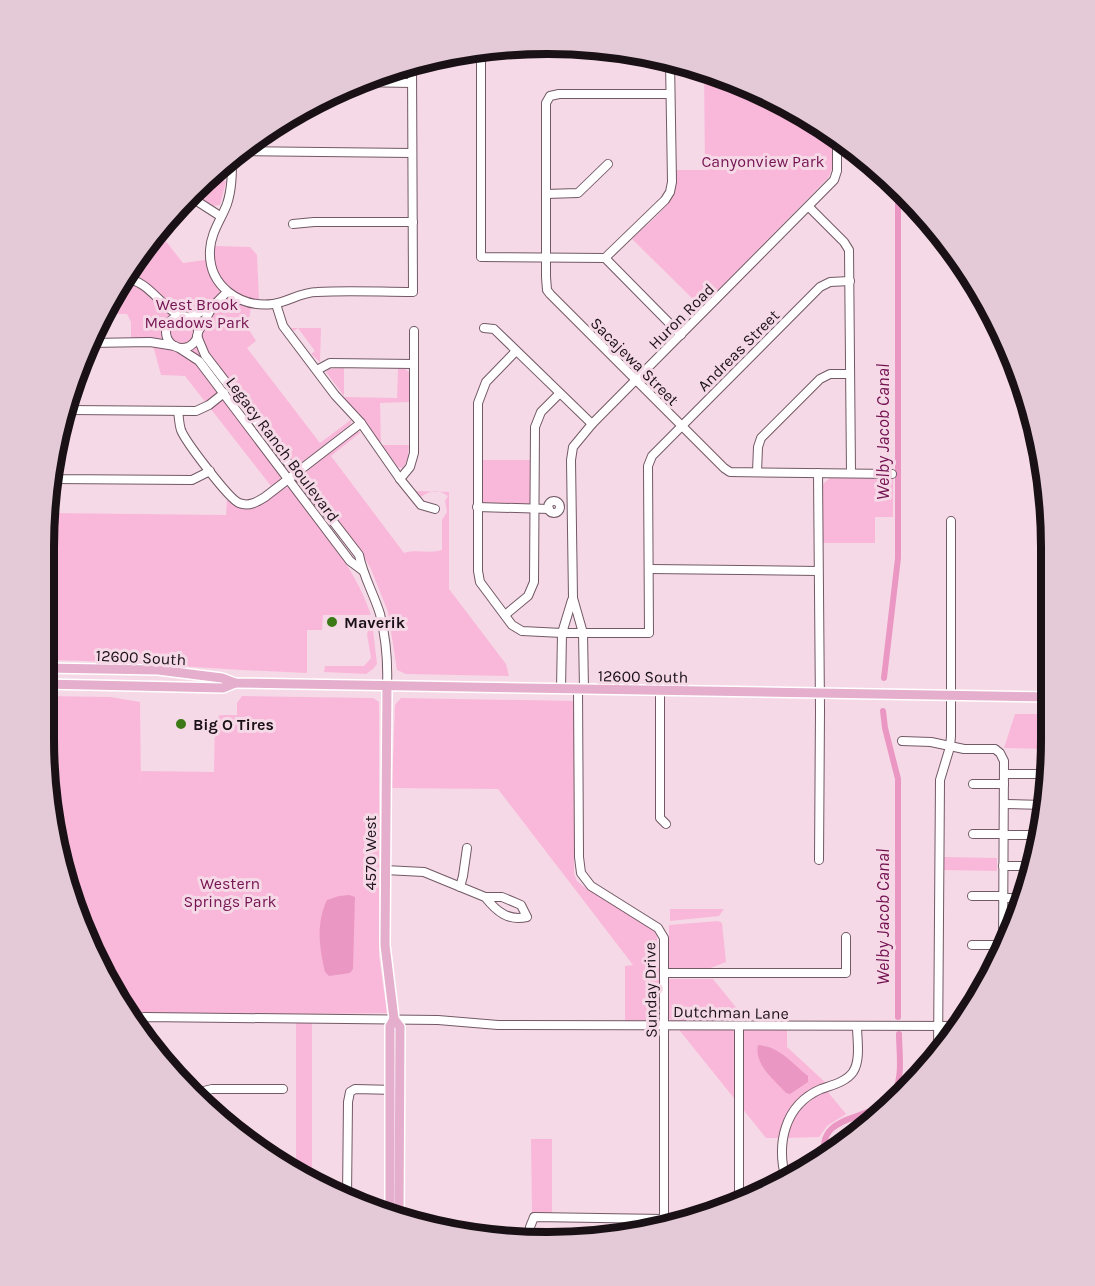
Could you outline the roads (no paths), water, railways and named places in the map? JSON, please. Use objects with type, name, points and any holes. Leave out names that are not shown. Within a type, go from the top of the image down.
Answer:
[{"type":"main road","name":"12600 South","points":[[54,668],[158,670],[222,678],[235,683],[1041,697]]},
{"type":"main road","name":"12600 South","points":[[54,684],[223,688],[235,683]]},
{"type":"main road","name":"4570 West","points":[[387,686],[386,955],[394,1019],[390,1026],[395,1090],[399,1209]]},
{"type":"main road","name":"4570 West","points":[[390,1206],[395,1090]]},
{"type":"street","points":[[480,58],[482,257],[605,258],[681,335]]},
{"type":"street","points":[[605,258],[670,192],[672,182],[670,70]]},
{"type":"street","points":[[232,168],[231,189],[227,204],[211,242],[210,265],[216,278],[227,292],[250,304],[276,304],[299,294],[317,292],[413,292],[412,73]]},
{"type":"street","points":[[384,82],[412,82]]},
{"type":"street","name":"Sacajewa Street","points":[[670,94],[559,94],[550,96],[546,103],[547,290],[635,381],[730,472],[892,474]]},
{"type":"street","name":"Huron Road","points":[[581,689],[583,633],[573,598],[571,460],[573,447],[592,424],[809,207],[836,176],[837,148]]},
{"type":"street","points":[[252,152],[412,153]]},
{"type":"street","points":[[546,194],[578,193],[608,164]]},
{"type":"street","points":[[197,201],[220,216]]},
{"type":"street","points":[[809,207],[849,250],[851,473]]},
{"type":"street","points":[[293,224],[413,222]]},
{"type":"street","name":"Andreas Street","points":[[583,633],[650,633],[648,466],[652,456],[820,287],[830,282],[850,280]]},
{"type":"street","points":[[132,281],[145,285],[163,304],[196,324],[197,335]]},
{"type":"street","points":[[99,343],[150,342],[177,347],[192,344],[213,306],[227,292]]},
{"type":"street","points":[[163,304],[168,341],[177,347]]},
{"type":"street","points":[[276,304],[283,326],[335,394],[361,423],[400,479],[421,505],[435,509]]},
{"type":"street","points":[[150,342],[166,329],[173,318],[186,317],[213,306]]},
{"type":"street","points":[[484,328],[494,329],[592,424]]},
{"type":"street","points":[[400,479],[410,467],[414,453],[414,331]]},
{"type":"street","name":"Legacy Ranch Boulevard","points":[[197,335],[205,355],[293,476]]},
{"type":"street","name":"Legacy Ranch Boulevard","points":[[177,347],[199,360],[359,555],[362,570],[380,613],[385,636],[387,686]]},
{"type":"street","points":[[516,351],[486,382],[478,403],[477,507],[480,582],[512,625],[522,631],[583,633]]},
{"type":"street","points":[[317,370],[330,363],[414,364]]},
{"type":"street","points":[[757,472],[758,447],[761,438],[820,379],[830,374],[850,374]]},
{"type":"street","points":[[74,410],[196,411],[204,408],[224,393]]},
{"type":"street","points":[[505,615],[528,596],[534,582],[535,427],[541,412],[559,394]]},
{"type":"street","points":[[178,411],[181,431],[232,500],[241,504],[256,503],[361,423]]},
{"type":"street","points":[[59,479],[192,480],[210,471]]},
{"type":"street","points":[[818,473],[819,860]]},
{"type":"street","points":[[477,507],[534,507],[539,505],[549,507],[555,513],[560,507],[572,507]]},
{"type":"street","points":[[939,1040],[939,785],[950,747],[951,521]]},
{"type":"street","points":[[650,569],[818,571]]},
{"type":"street","name":"Huron Road","points":[[561,689],[562,633],[573,598]]},
{"type":"street","name":"Sunday Drive","points":[[581,689],[579,857],[581,873],[591,886],[660,930],[664,944],[664,1218]]},
{"type":"street","points":[[660,692],[660,818],[666,824]]},
{"type":"street","points":[[902,741],[931,742],[950,747],[995,749],[1003,758],[1003,897],[1006,920]]},
{"type":"street","points":[[1004,774],[1040,774]]},
{"type":"street","points":[[973,784],[1004,784]]},
{"type":"street","points":[[1004,804],[1037,805]]},
{"type":"street","points":[[973,834],[1032,835]]},
{"type":"street","points":[[460,887],[464,876],[467,848]]},
{"type":"street","points":[[1003,866],[1024,866]]},
{"type":"street","points":[[385,870],[424,872],[485,897],[502,897],[521,905],[528,917],[515,919],[495,911],[485,897]]},
{"type":"street","points":[[972,896],[1015,898]]},
{"type":"street","points":[[664,973],[846,973],[846,937]]},
{"type":"street","points":[[972,945],[995,946]]},
{"type":"street","name":"Dutchman Lane","points":[[141,1018],[394,1019],[498,1025],[948,1026]]},
{"type":"street","points":[[739,1026],[739,1193]]},
{"type":"street","points":[[784,1171],[781,1154],[786,1124],[798,1105],[807,1097],[840,1082],[853,1072],[857,1061],[857,1026]]},
{"type":"street","points":[[204,1092],[283,1089]]},
{"type":"street","points":[[348,1189],[350,1092],[355,1089],[395,1090]]},
{"type":"street","points":[[530,1231],[534,1217],[650,1221]]},
{"type":"waterway","name":"Welby Jacob Canal","points":[[884,678],[898,558],[898,201]]},
{"type":"waterway","name":"Welby Jacob Canal","points":[[883,711],[898,779],[898,1017]]},
{"type":"waterway","name":"Welby Jacob Canal","points":[[896,1086],[900,1070],[899,1034]]},
{"type":"waterway","name":"Welby Jacob Canal","points":[[824,1147],[829,1132],[838,1124],[873,1110]]},
{"type":"place","name":"Maverik","points":[[332,622]]},
{"type":"place","name":"Big O Tires","points":[[181,724]]},
{"type":"park label","name":"Canyonview Park","points":[[763,161]]},
{"type":"park label","name":"West Brook Meadows Park","points":[[197,313]]},
{"type":"park label","name":"Western Springs Park","points":[[230,892]]}]
